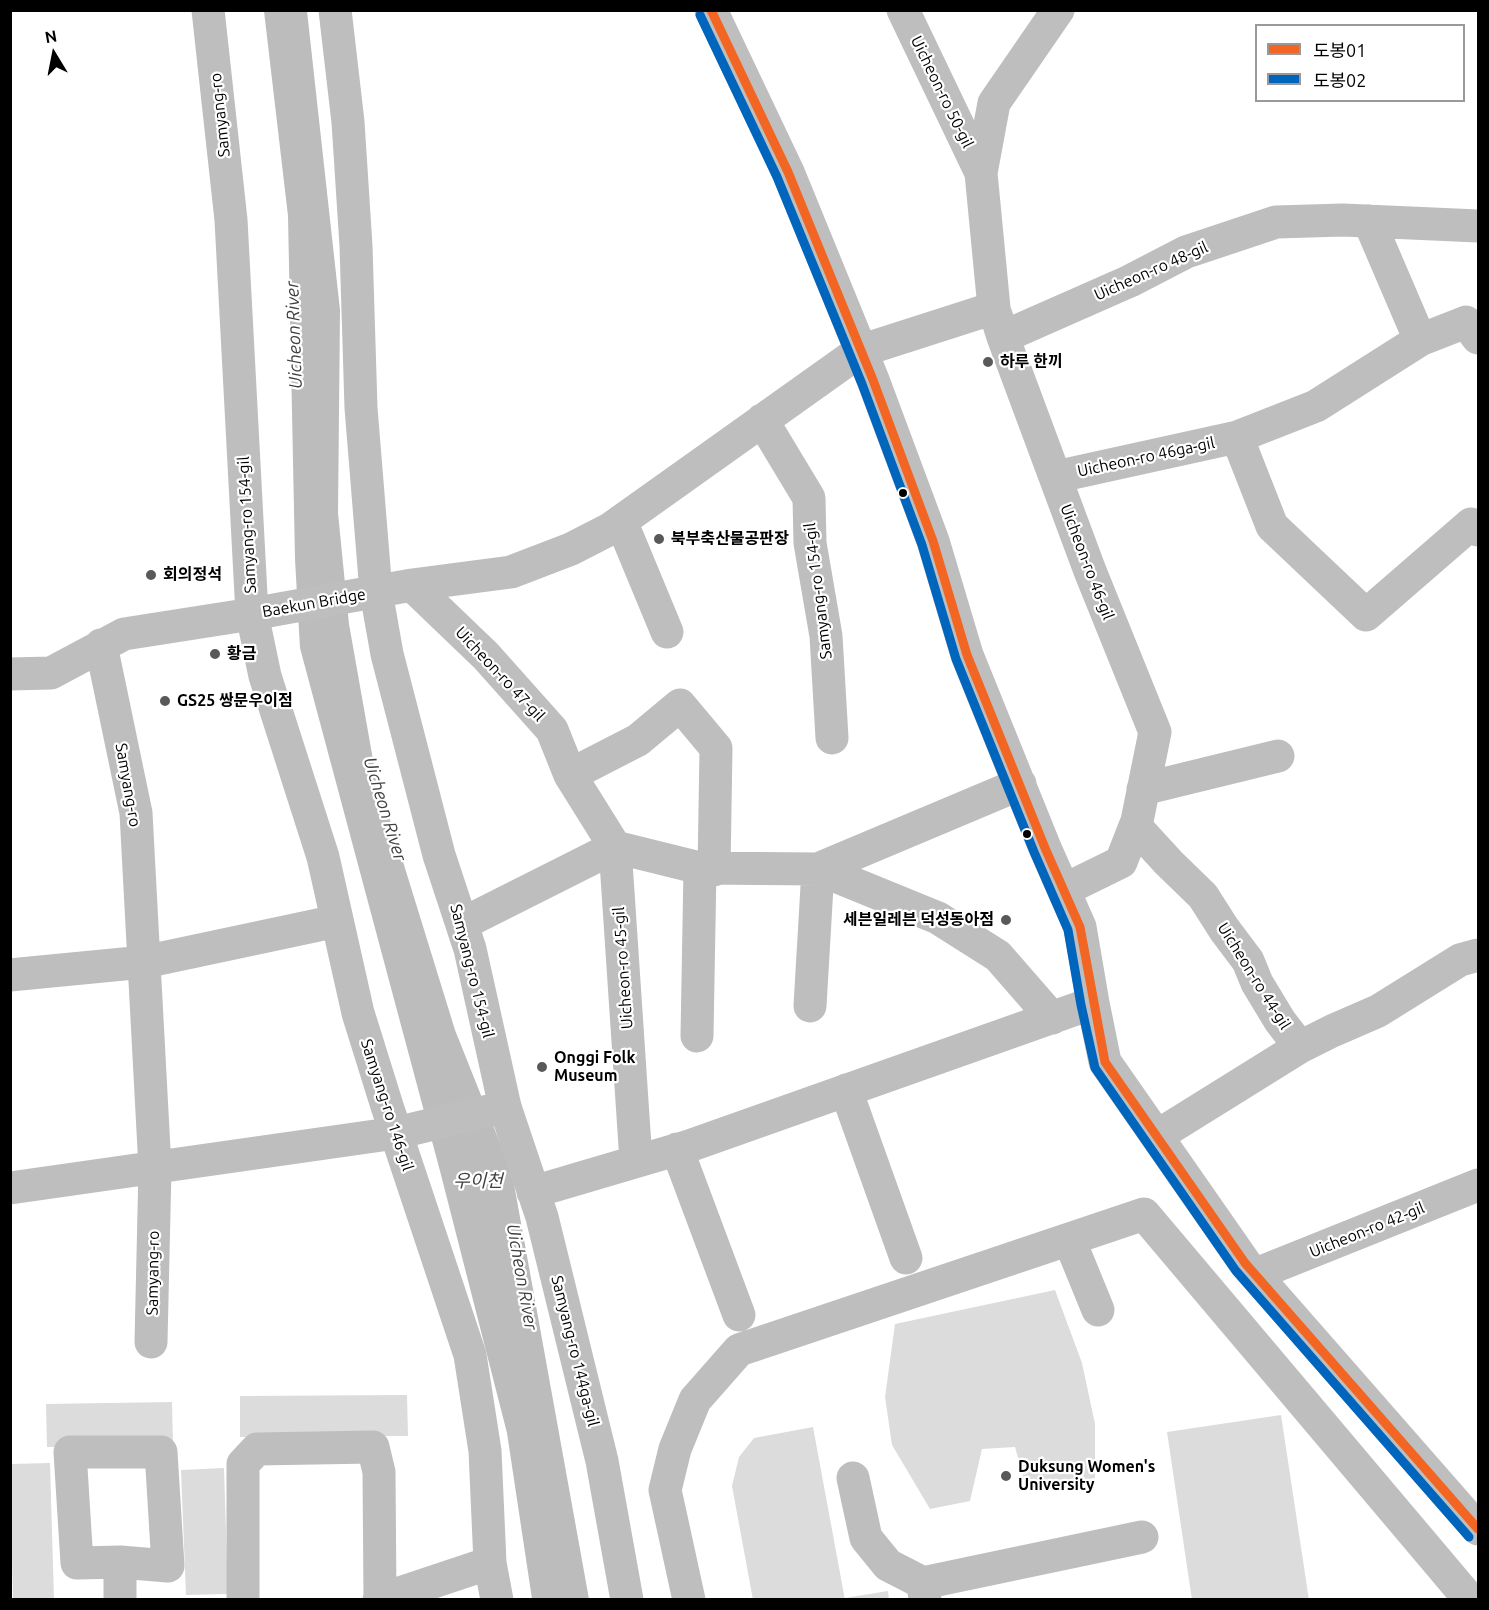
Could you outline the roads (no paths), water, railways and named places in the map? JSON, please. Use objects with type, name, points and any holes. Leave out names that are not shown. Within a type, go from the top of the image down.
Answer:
[{"type":"street","name":"Samyang-ro","points":[[208,10],[231,220]]},
{"type":"street","name":"Samyang-ro 154-gil","points":[[335,10],[348,122],[354,212],[361,408],[376,592],[387,654],[416,768],[439,855],[470,949],[505,1107]]},
{"type":"street","points":[[711,10],[788,172],[933,541],[967,655],[1045,848],[1080,927],[1105,1062],[1245,1263],[1479,1529]]},
{"type":"street","name":"Uicheon-ro 50-gil","points":[[903,10],[981,173]]},
{"type":"street","points":[[998,322],[981,173],[994,103],[1058,10]]},
{"type":"street","name":"Samyang-ro 154-gil","points":[[10,674],[51,673],[124,634],[252,614],[231,220]]},
{"type":"street","name":"Uicheon-ro 48-gil","points":[[860,351],[998,322],[1130,281],[1185,252],[1276,222],[1343,220],[1479,226]]},
{"type":"street","points":[[1369,221],[1420,340]]},
{"type":"street","name":"Uicheon-ro 46-gil","points":[[998,322],[1090,571],[1155,732],[1135,826],[1121,862],[1064,890]]},
{"type":"street","name":"Uicheon-ro 46ga-gil","points":[[1055,477],[1237,437],[1316,406],[1420,340],[1466,322],[1479,338]]},
{"type":"street","points":[[376,592],[511,572],[571,549],[610,529],[860,351]]},
{"type":"street","name":"Samyang-ro 154-gil","points":[[762,420],[809,498],[810,543],[826,636],[832,738]]},
{"type":"street","name":"Uicheon-ro 46ga-gil","points":[[1237,437],[1272,525],[1366,615],[1471,524],[1479,530]]},
{"type":"street","points":[[621,521],[667,632]]},
{"type":"street","name":"Uicheon-ro 47-gil","points":[[412,585],[486,656],[552,730],[570,775],[615,847]]},
{"type":"street","name":"Baekun Bridge","points":[[252,614],[376,592]]},
{"type":"street","name":"Samyang-ro 146-gil","points":[[252,614],[265,676],[323,857],[358,1013],[470,1355],[485,1451],[490,1563],[497,1599]]},
{"type":"street","name":"Samyang-ro","points":[[101,645],[136,813],[155,1168],[152,1342]]},
{"type":"street","points":[[570,775],[638,740],[680,705],[716,748],[697,1036]]},
{"type":"street","points":[[1143,789],[1278,756]]},
{"type":"street","points":[[818,869],[1020,784]]},
{"type":"street","name":"Uicheon-ro 44-gil","points":[[1135,826],[1203,896],[1248,961],[1257,982],[1280,1021],[1300,1047]]},
{"type":"street","points":[[462,924],[615,847],[707,869],[818,869],[938,918],[998,956],[1052,1018]]},
{"type":"street","name":"Uicheon-ro 45-gil","points":[[615,847],[636,1161]]},
{"type":"street","points":[[810,1006],[818,869]]},
{"type":"street","points":[[10,975],[144,962],[337,921]]},
{"type":"street","name":"Uicheon-ro 44-gil","points":[[1157,1136],[1300,1047],[1378,1011],[1460,960],[1479,955]]},
{"type":"street","points":[[534,1192],[677,1149],[1093,1003]]},
{"type":"street","points":[[846,1090],[906,1258]]},
{"type":"street","points":[[10,1188],[396,1133],[505,1107]]},
{"type":"street","name":"Samyang-ro 144ga-gil","points":[[505,1107],[542,1217],[602,1461],[627,1599]]},
{"type":"street","points":[[677,1149],[739,1315]]},
{"type":"street","name":"Uicheon-ro 42-gil","points":[[1256,1275],[1479,1185]]},
{"type":"street","points":[[689,1599],[665,1490],[675,1449],[695,1400],[739,1350],[1144,1214],[1470,1599]]},
{"type":"street","points":[[1069,1239],[1098,1311]]},
{"type":"street","points":[[243,1599],[243,1464],[257,1449],[373,1447],[379,1472],[379,1599],[490,1563]]},
{"type":"street","points":[[853,1478],[866,1538],[888,1564],[924,1591],[1142,1537]]},
{"type":"street","points":[[120,1562],[120,1599]]},
{"type":"water","name":"우이천","points":[[264,11],[307,11],[340,310],[338,513],[349,624],[375,771],[455,1030],[512,1173],[589,1599],[532,1599],[507,1433],[440,1171],[300,648],[295,559],[288,216]]},
{"type":"place","name":"하루 한끼","points":[[988,362]]},
{"type":"place","name":"북부축산물공판장","points":[[659,539]]},
{"type":"place","name":"회의정석","points":[[151,575]]},
{"type":"place","name":"황금","points":[[215,654]]},
{"type":"place","name":"GS25 쌍문우이점","points":[[165,701]]},
{"type":"place","name":"세븐일레븐 덕성동아점","points":[[1006,920]]},
{"type":"place","name":"Onggi Folk Museum","points":[[542,1067]]},
{"type":"place","name":"Duksung Women's University","points":[[1006,1476]]},
{"type":"water label","name":"Uicheon River","points":[[294,335]]},
{"type":"water label","name":"Uicheon River","points":[[385,809]]},
{"type":"water label","name":"Uicheon River","points":[[522,1277]]}]
